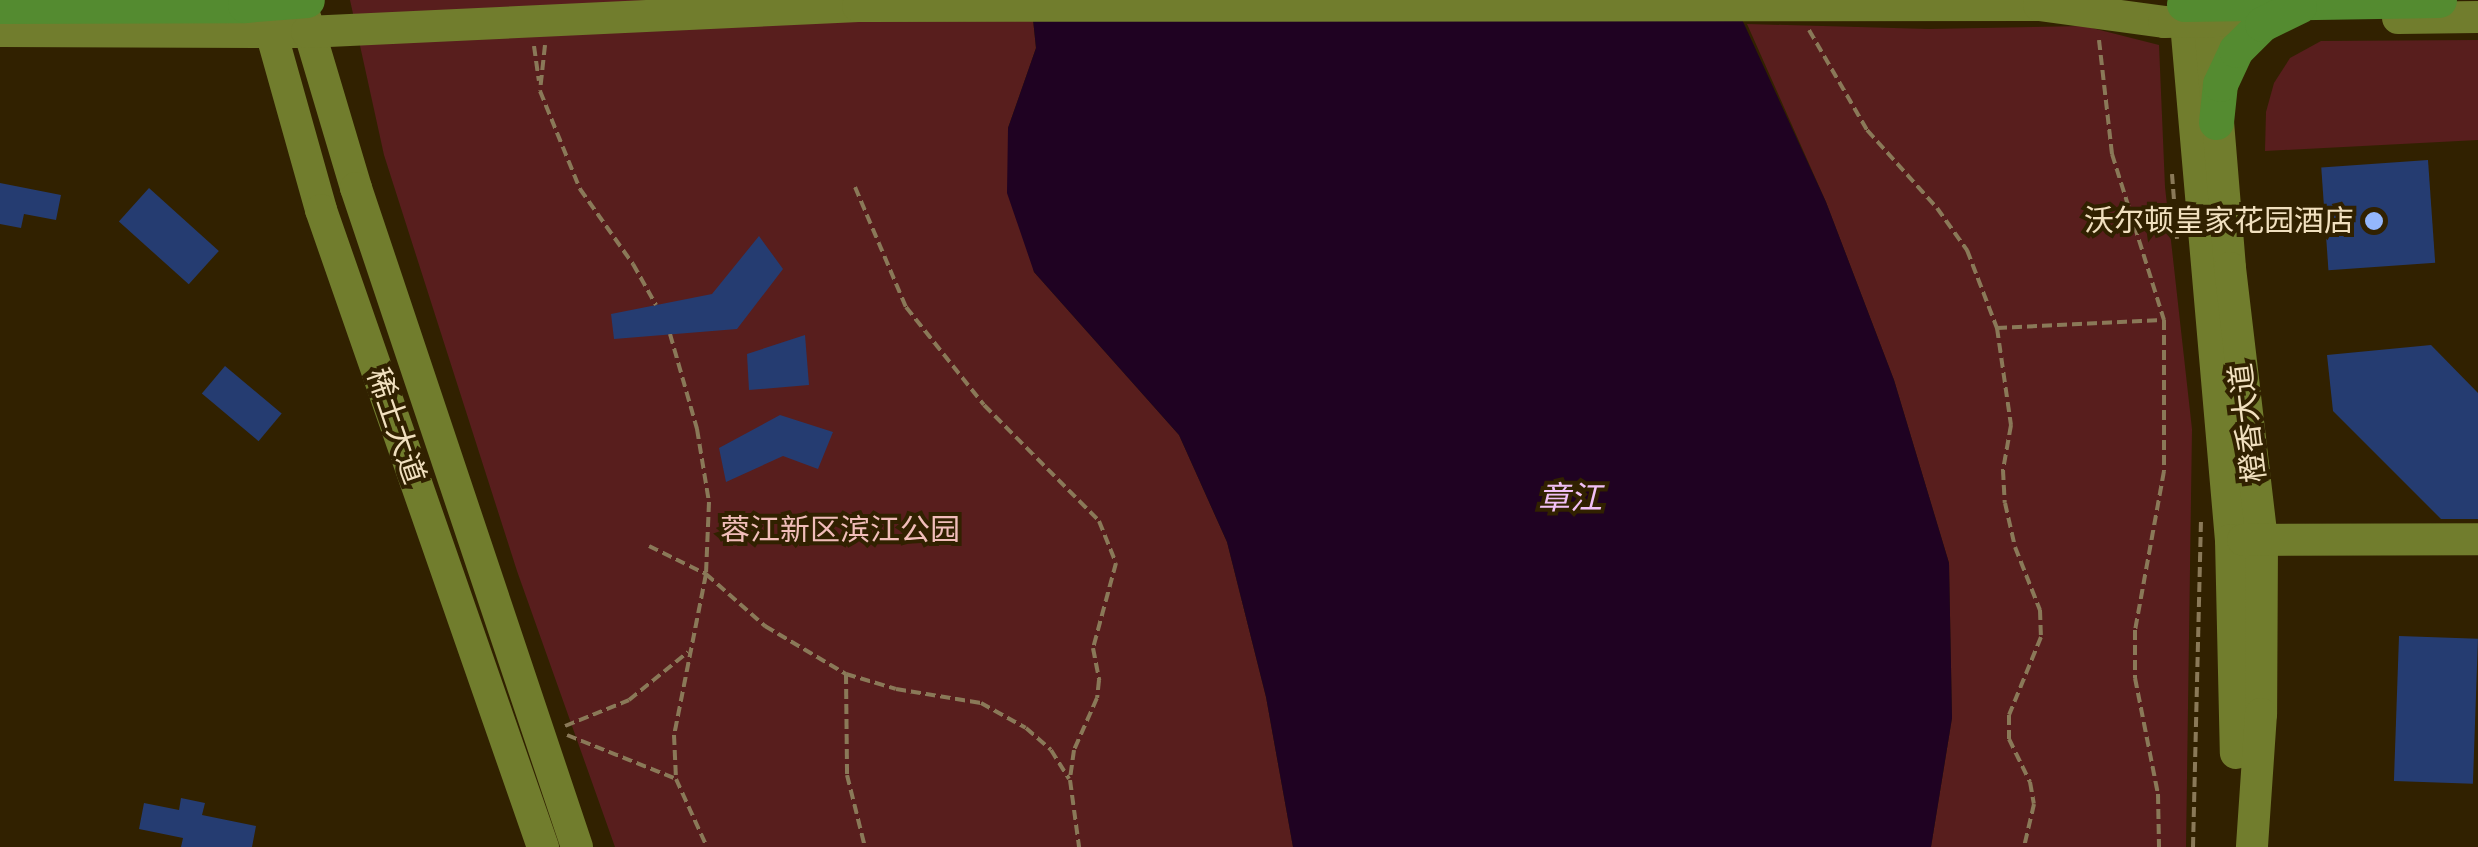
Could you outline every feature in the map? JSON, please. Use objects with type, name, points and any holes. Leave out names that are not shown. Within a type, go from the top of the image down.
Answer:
[{"type":"main road","points":[[2196,2],[2440,0]]},
{"type":"main road","name":"橙香大道","points":[[2196,2],[2216,122],[2261,714],[2252,847]]},
{"type":"main road","name":"橙香大道","points":[[2196,2],[2247,540],[2230,847]]},
{"type":"main road","points":[[2216,122],[2220,84],[2236,50],[2278,14],[2313,3]]},
{"type":"main road","points":[[0,6],[245,5],[305,11],[858,6],[2039,5],[2164,22],[2478,17]]},
{"type":"main road","points":[[0,32],[305,11]]},
{"type":"main road","name":"稀土大道","points":[[305,11],[577,847]]},
{"type":"main road","name":"稀土大道","points":[[266,16],[320,210],[543,847]]},
{"type":"main road","points":[[2247,540],[2478,540]]},
{"type":"path","points":[[2097,25],[2112,154],[2164,320],[2164,471],[2135,630],[2134,678],[2158,794],[2159,847]]},
{"type":"path","points":[[1808,29],[1867,130],[1937,208],[1967,250],[1997,328],[2011,425],[2003,470],[2005,502],[2015,547],[2040,610],[2041,637],[2009,716],[2010,738],[2030,782],[2034,804],[2024,847]]},
{"type":"path","points":[[546,36],[540,91],[574,172],[656,305]]},
{"type":"path","points":[[2172,166],[2179,248]]},
{"type":"path","points":[[855,187],[906,307],[984,404],[1099,522],[1116,563],[1093,648],[1100,680],[1097,698],[1074,750],[1070,780],[1080,847]]},
{"type":"path","points":[[1997,328],[2164,320]]},
{"type":"path","points":[[670,334],[698,430],[710,502],[706,574],[674,735],[676,779],[706,847]]},
{"type":"path","points":[[2193,847],[2202,506]]},
{"type":"path","points":[[649,546],[706,574],[766,626],[846,674],[896,689],[981,703],[1026,728],[1051,750],[1070,780]]},
{"type":"path","points":[[676,779],[561,731],[629,700],[690,651]]},
{"type":"path","points":[[846,674],[847,775],[865,847]]},
{"type":"green space","name":"蓉江新区滨江公园","points":[[350,0],[1031,0],[1036,48],[1008,128],[1034,272],[1179,435],[1227,542],[1266,697],[1293,847],[615,847],[517,571],[384,155]]},
{"type":"green space","points":[[1747,24],[1929,29],[2084,26],[2159,45],[2165,187],[2192,429],[2186,847],[1931,847],[1952,718],[1949,563],[1894,380],[1826,202]]},
{"type":"green space","points":[[2478,40],[2478,140],[2265,151],[2266,112],[2274,83],[2290,58],[2321,41]]},
{"type":"water","name":"章江","points":[[1031,0],[1733,0],[1826,202],[1894,380],[1949,563],[1952,718],[1931,847],[1293,847],[1266,697],[1227,542],[1179,435],[1034,272],[1007,193],[1008,128],[1036,48]]},
{"type":"building","points":[[2428,160],[2435,263],[2328,270],[2321,167]]},
{"type":"building","points":[[0,183],[61,195],[56,220],[24,214],[21,228],[0,224]]},
{"type":"building","points":[[149,188],[219,251],[189,284],[119,221]]},
{"type":"building","points":[[759,236],[783,269],[737,329],[614,339],[611,314],[712,294]]},
{"type":"building","points":[[805,335],[809,385],[749,390],[747,354]]},
{"type":"building","points":[[2431,345],[2478,393],[2478,519],[2441,519],[2333,411],[2327,355]]},
{"type":"building","points":[[225,366],[282,414],[259,441],[202,394]]},
{"type":"building","points":[[780,415],[833,432],[818,469],[783,456],[726,482],[719,448]]},
{"type":"building","points":[[2399,636],[2478,639],[2473,784],[2394,781]]},
{"type":"building","points":[[181,798],[205,803],[202,815],[256,826],[252,847],[181,847],[183,838],[139,829],[144,803],[179,810]]},
{"type":"place","name":"沃尔顿皇家花园酒店","points":[[2374,221]]}]
